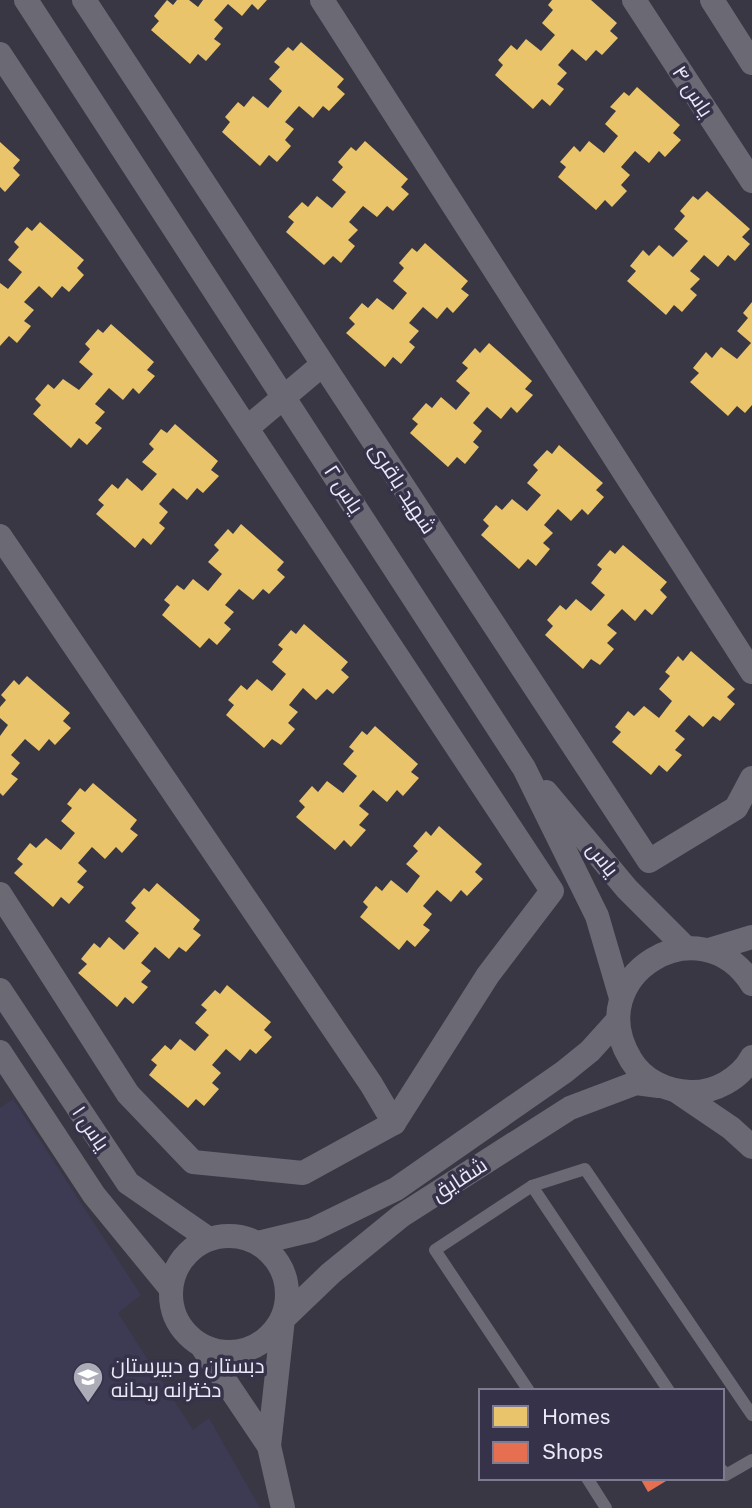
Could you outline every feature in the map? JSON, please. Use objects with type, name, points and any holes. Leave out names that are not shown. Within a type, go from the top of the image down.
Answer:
[{"type":"street","name":"یاس ۲","points":[[26,0],[524,768],[597,916],[619,1009],[622,1046],[637,1069],[731,1128],[752,1147]]},
{"type":"street","name":"شهید باقری","points":[[84,0],[636,844]]},
{"type":"street","points":[[322,0],[752,672]]},
{"type":"street","name":"یاس ۴","points":[[634,0],[752,181]]},
{"type":"street","points":[[712,0],[752,63]]},
{"type":"street","points":[[0,54],[552,891]]},
{"type":"street","points":[[247,428],[322,365]]},
{"type":"street","points":[[0,536],[394,1124]]},
{"type":"street","name":"یاس","points":[[524,768],[626,889],[698,949],[729,959],[745,973],[752,984]]},
{"type":"street","points":[[610,867],[636,844],[649,861],[736,808],[752,778]]},
{"type":"street","points":[[0,894],[128,1094],[193,1162],[303,1173],[394,1124],[488,975],[552,891],[579,876]]},
{"type":"street","points":[[698,949],[752,937]]},
{"type":"street","name":"شقایق","points":[[258,1243],[312,1230],[396,1189],[590,1051],[619,1009],[631,978],[646,963],[665,952],[698,949]]},
{"type":"street","name":"یاس ۱","points":[[0,990],[128,1183],[209,1239]]},
{"type":"street","name":"یاس ۱","points":[[0,1052],[94,1195],[171,1289]]},
{"type":"street","name":"شقایق","points":[[283,1319],[331,1273],[401,1216],[570,1108],[636,1083],[698,1093],[717,1088],[734,1078],[752,1057]]},
{"type":"street","points":[[269,1447],[201,1345],[178,1322],[172,1306],[174,1273],[182,1259],[209,1239],[234,1236],[258,1243],[272,1254],[282,1269],[287,1285],[288,1303],[283,1319],[269,1447],[283,1508]]},
{"type":"street","points":[[201,1345],[219,1352],[238,1352],[256,1347],[272,1335],[283,1319]]},
{"type":"lane","points":[[528,1389],[435,1250],[532,1186],[585,1169],[752,1415]]},
{"type":"lane","points":[[532,1186],[668,1389]]},
{"type":"lane","points":[[724,1472],[726,1475],[752,1460]]},
{"type":"lane","points":[[588,1480],[607,1508]]},
{"type":"shaded area","points":[[13,1099],[141,1295],[118,1313],[193,1430],[209,1418],[260,1508],[0,1508],[0,1108]]},
{"type":"building: Homes","points":[[167,0],[173,5],[177,0],[189,0],[198,7],[203,0],[267,0],[258,10],[252,4],[242,16],[228,4],[214,20],[223,28],[214,39],[221,44],[206,61],[198,54],[190,64],[151,30],[159,21],[154,16]]},
{"type":"building: Homes","points":[[552,0],[591,0],[617,23],[610,31],[618,38],[602,55],[596,50],[586,61],[572,49],[558,65],[567,73],[557,84],[564,89],[550,106],[542,99],[533,109],[495,75],[503,65],[498,60],[511,45],[517,50],[526,39],[541,51],[555,35],[542,23],[553,10],[548,5]]},
{"type":"building: Homes","points":[[301,42],[344,79],[337,87],[345,94],[329,111],[323,106],[313,118],[299,106],[285,122],[294,129],[285,140],[291,146],[277,162],[269,155],[260,166],[222,132],[230,122],[225,117],[238,102],[244,107],[253,96],[268,108],[282,91],[269,79],[280,67],[274,62],[288,47],[293,51]]},
{"type":"building: Homes","points":[[637,87],[680,125],[673,133],[681,140],[665,157],[659,151],[649,163],[635,151],[621,167],[630,175],[621,185],[627,191],[612,207],[605,200],[596,210],[558,177],[566,167],[560,162],[574,146],[580,152],[589,141],[604,153],[618,136],[605,124],[616,111],[610,107],[624,92],[629,96]]},
{"type":"building: Homes","points":[[365,141],[408,179],[401,187],[409,194],[393,211],[387,206],[377,217],[363,206],[349,222],[358,230],[348,240],[355,246],[341,263],[333,256],[324,265],[286,232],[294,222],[288,217],[302,202],[308,207],[317,196],[332,208],[346,192],[332,180],[343,167],[338,162],[351,147],[356,151]]},
{"type":"building: Homes","points":[[0,142],[20,160],[13,168],[20,175],[5,192],[0,187]]},
{"type":"building: Homes","points":[[707,191],[750,229],[742,237],[750,244],[735,261],[728,255],[718,267],[704,255],[690,271],[700,279],[690,289],[697,295],[682,312],[674,305],[666,315],[627,281],[636,271],[630,266],[643,250],[649,256],[659,245],[673,257],[688,241],[674,229],[685,216],[680,211],[693,196],[698,200]]},
{"type":"building: Homes","points":[[40,222],[84,260],[77,268],[84,275],[69,292],[62,286],[52,298],[39,286],[24,302],[34,310],[24,321],[31,326],[17,343],[9,336],[0,346],[0,283],[8,289],[22,272],[8,260],[19,247],[14,242],[27,227],[32,231]]},
{"type":"building: Homes","points":[[425,243],[468,281],[461,289],[469,295],[453,313],[447,307],[437,319],[423,307],[409,323],[419,331],[409,342],[415,347],[401,364],[393,357],[385,367],[346,333],[355,324],[349,318],[362,303],[368,308],[377,298],[393,310],[407,293],[393,281],[404,268],[399,263],[412,248],[417,252]]},
{"type":"building: Homes","points":[[752,302],[752,405],[745,413],[737,406],[728,416],[690,382],[699,373],[693,368],[706,352],[712,358],[721,347],[737,359],[751,343],[737,331],[748,318],[743,313]]},
{"type":"building: Homes","points":[[111,324],[154,362],[147,370],[155,376],[139,394],[133,388],[123,400],[109,388],[95,404],[105,412],[95,423],[102,428],[87,445],[79,438],[71,448],[33,414],[41,405],[35,399],[48,384],[54,389],[63,379],[79,390],[93,374],[79,362],[90,349],[85,344],[98,329],[103,333]]},
{"type":"building: Homes","points":[[489,343],[532,381],[525,389],[533,395],[517,413],[511,407],[501,419],[487,407],[473,423],[482,431],[473,442],[479,447],[465,464],[457,457],[448,467],[410,433],[418,424],[412,419],[426,403],[432,408],[441,397],[456,410],[470,393],[456,381],[468,368],[462,363],[475,348],[480,353]]},
{"type":"building: Homes","points":[[175,424],[218,461],[211,470],[219,476],[203,493],[197,488],[187,500],[173,488],[159,504],[168,512],[159,523],[165,528],[151,545],[143,538],[135,548],[96,514],[104,505],[98,500],[112,484],[118,489],[127,478],[142,491],[157,474],[142,462],[154,449],[149,444],[161,429],[167,433]]},
{"type":"building: Homes","points":[[559,445],[603,483],[596,490],[604,497],[588,515],[582,509],[571,521],[558,509],[544,525],[553,533],[543,543],[550,549],[536,566],[528,559],[519,569],[481,535],[489,526],[483,520],[496,505],[502,510],[512,499],[527,511],[541,495],[527,483],[538,470],[533,465],[547,450],[552,454]]},
{"type":"building: Homes","points":[[241,524],[284,562],[277,570],[285,577],[269,594],[263,589],[253,600],[239,589],[225,605],[234,612],[224,623],[231,629],[217,645],[209,638],[200,648],[162,615],[170,605],[164,600],[177,585],[184,590],[193,579],[208,591],[222,574],[208,562],[219,550],[214,545],[228,529],[233,534]]},
{"type":"building: Homes","points":[[623,545],[667,582],[660,590],[667,597],[652,615],[645,609],[635,621],[622,609],[607,625],[617,633],[607,643],[614,649],[600,665],[591,659],[583,669],[545,635],[553,626],[547,620],[560,605],[566,610],[576,599],[591,611],[605,595],[591,583],[602,569],[597,565],[610,550],[615,554]]},
{"type":"building: Homes","points":[[304,624],[348,662],[341,670],[349,677],[333,694],[327,689],[316,700],[303,688],[289,705],[298,712],[288,723],[295,729],[281,745],[272,739],[264,748],[226,715],[234,705],[228,700],[241,685],[247,690],[257,679],[272,691],[286,674],[272,662],[283,649],[278,645],[291,630],[296,634]]},
{"type":"building: Homes","points":[[691,651],[735,689],[727,697],[735,704],[720,721],[713,716],[703,727],[689,715],[675,731],[685,739],[675,750],[682,755],[667,772],[659,765],[651,775],[612,742],[621,732],[615,727],[628,711],[634,716],[644,706],[659,718],[672,701],[659,689],[670,676],[665,672],[678,656],[683,661]]},
{"type":"building: Homes","points":[[27,676],[70,713],[63,721],[71,728],[55,745],[49,739],[39,751],[25,739],[11,755],[20,763],[11,774],[18,779],[3,796],[0,793],[0,736],[8,725],[0,718],[0,707],[6,700],[1,695],[14,680],[19,685]]},
{"type":"building: Homes","points":[[375,726],[418,764],[411,772],[419,778],[403,796],[397,790],[387,802],[373,790],[359,806],[369,814],[359,825],[366,830],[351,847],[344,840],[335,850],[296,817],[305,807],[299,801],[312,786],[318,792],[327,781],[343,793],[357,776],[343,764],[354,751],[349,747],[362,731],[367,735]]},
{"type":"building: Homes","points":[[93,783],[137,820],[130,829],[138,835],[122,853],[116,847],[105,859],[92,847],[78,863],[87,871],[77,882],[84,887],[69,904],[61,897],[53,907],[14,873],[23,864],[17,859],[30,843],[36,848],[46,838],[61,850],[75,833],[61,821],[72,808],[67,804],[80,788],[85,792]]},
{"type":"building: Homes","points":[[439,826],[482,864],[475,872],[483,879],[467,896],[461,890],[451,902],[437,890],[423,906],[432,914],[423,925],[430,930],[415,947],[407,940],[399,950],[360,917],[368,907],[363,902],[376,886],[382,891],[391,880],[407,893],[420,876],[406,864],[418,851],[413,846],[426,831],[431,836]]},
{"type":"building: Homes","points":[[157,883],[200,920],[193,929],[201,935],[186,952],[179,947],[169,959],[155,947],[141,963],[151,971],[141,982],[148,987],[133,1004],[125,997],[117,1007],[78,973],[87,964],[81,959],[94,943],[100,948],[109,937],[124,950],[139,933],[125,921],[136,908],[131,903],[144,888],[149,892]]},
{"type":"building: Homes","points":[[227,985],[271,1022],[264,1030],[272,1037],[256,1054],[250,1049],[240,1061],[226,1049],[212,1065],[221,1073],[212,1083],[219,1089],[204,1106],[196,1099],[188,1108],[149,1075],[157,1065],[151,1060],[165,1045],[171,1050],[180,1039],[195,1051],[209,1035],[195,1023],[207,1010],[201,1005],[215,990],[220,994]]},
{"type":"building: Shops","points":[[641,1480],[668,1480],[648,1492]]},
{"type":"place","name":"دبستان و دبیرستان دخترانه ریحانه","points":[[88,1404]]}]
